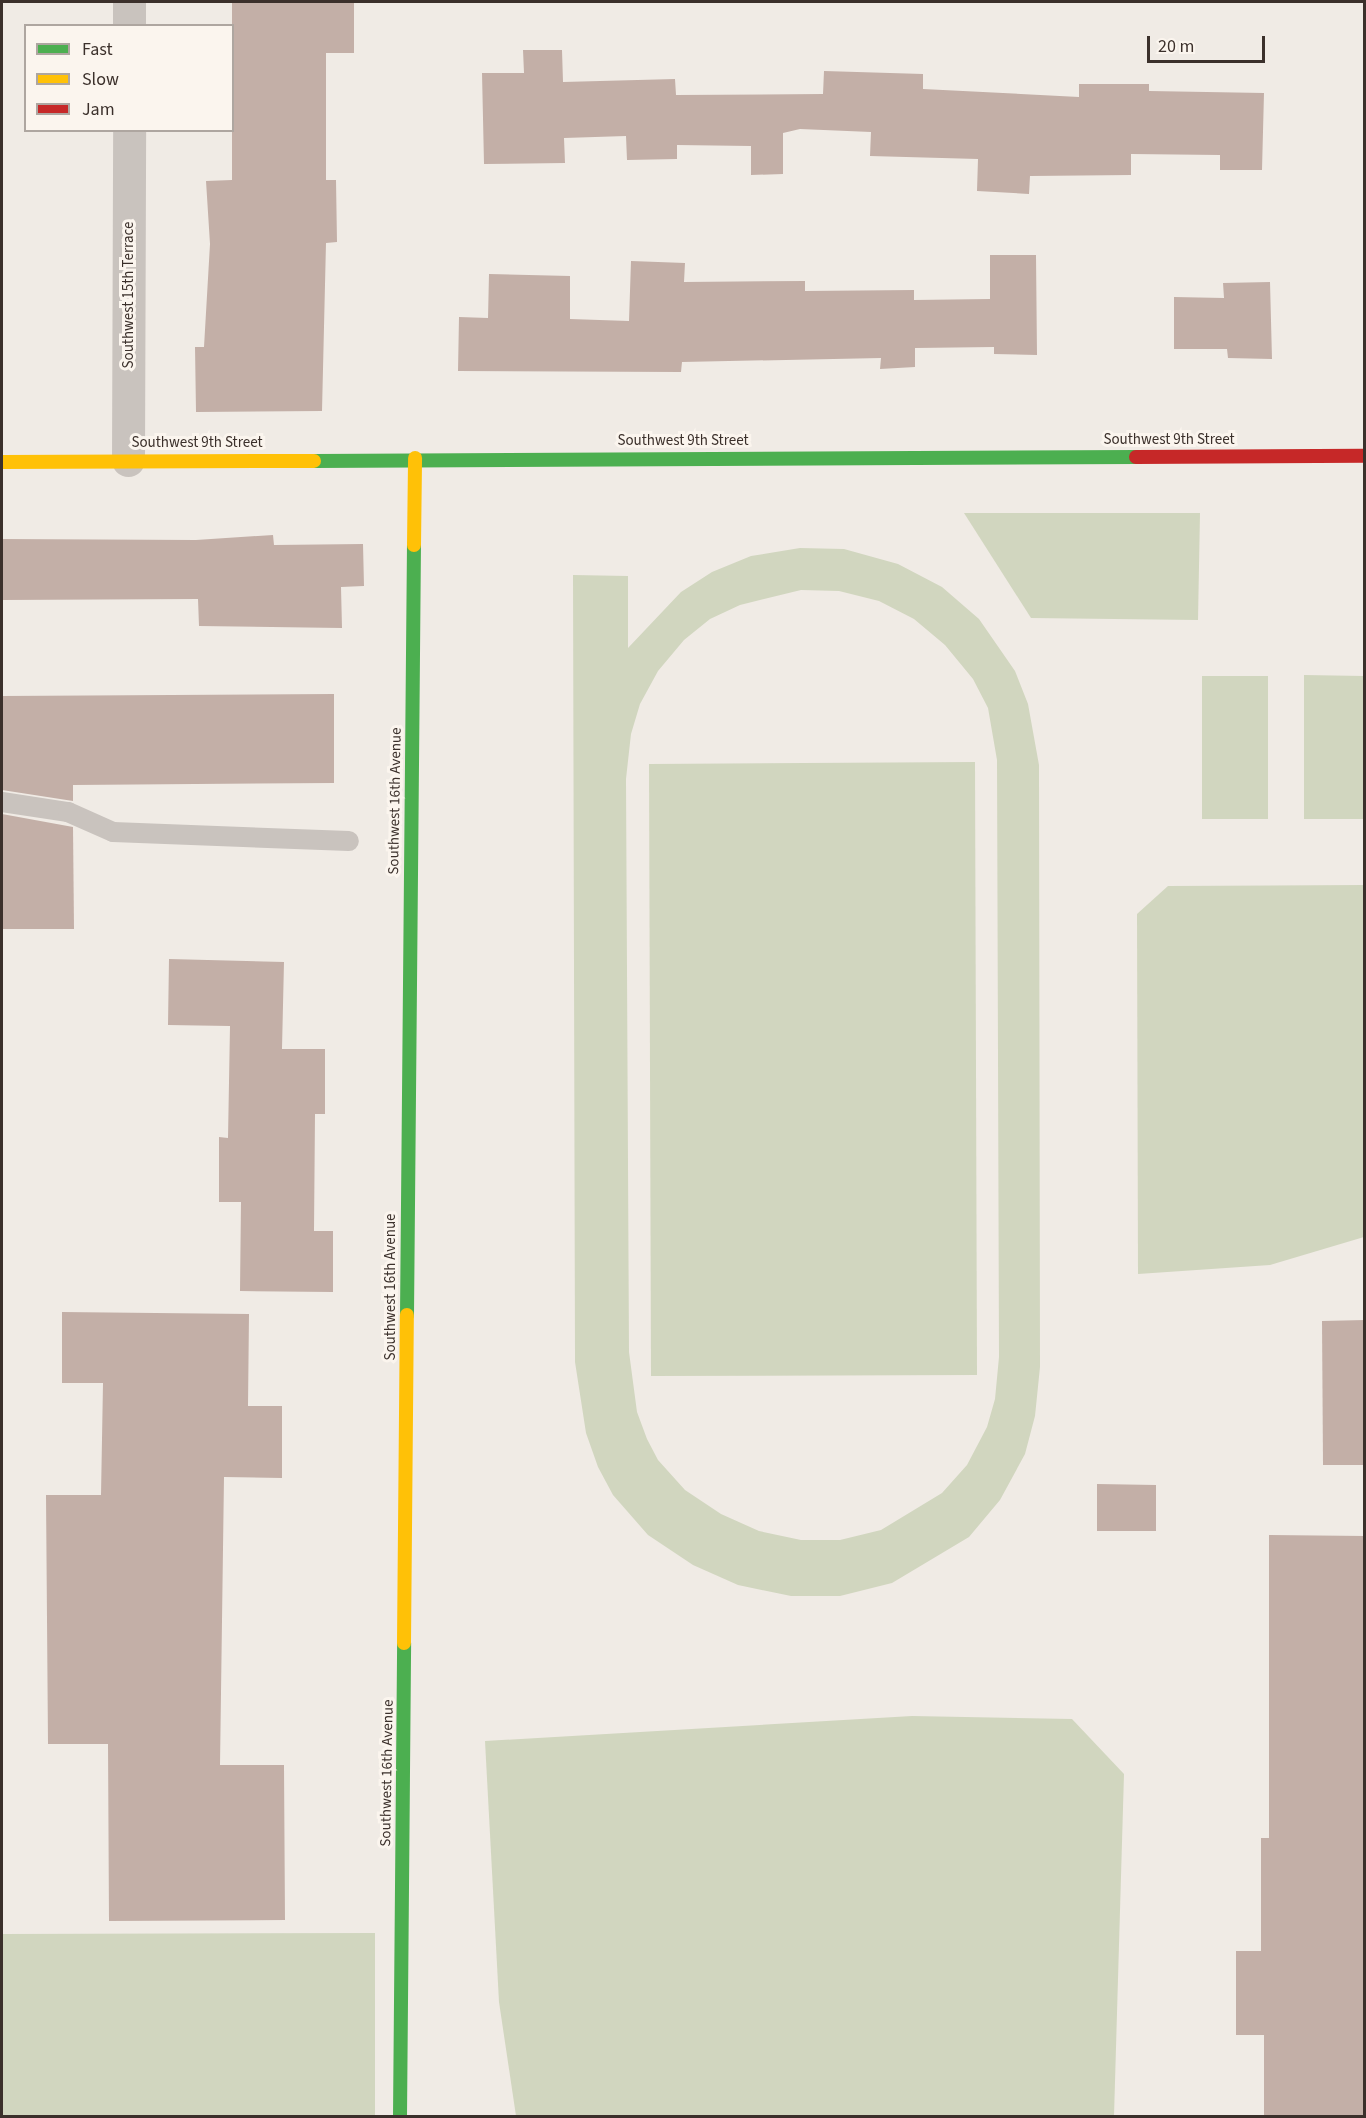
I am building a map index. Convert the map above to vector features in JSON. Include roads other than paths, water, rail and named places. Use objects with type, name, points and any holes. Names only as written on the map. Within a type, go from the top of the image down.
[{"type":"street","points":[[129,2],[129,24]]},
{"type":"street","name":"Southwest 15th Terrace","points":[[129,132],[129,460]]},
{"type":"street","name":"Southwest 9th Street","points":[[2,462],[415,458],[1365,456]]},
{"type":"street","name":"Southwest 16th Avenue","points":[[400,2116],[415,458]]},
{"type":"lane","points":[[2,802],[68,812],[113,832],[349,841]]}]
